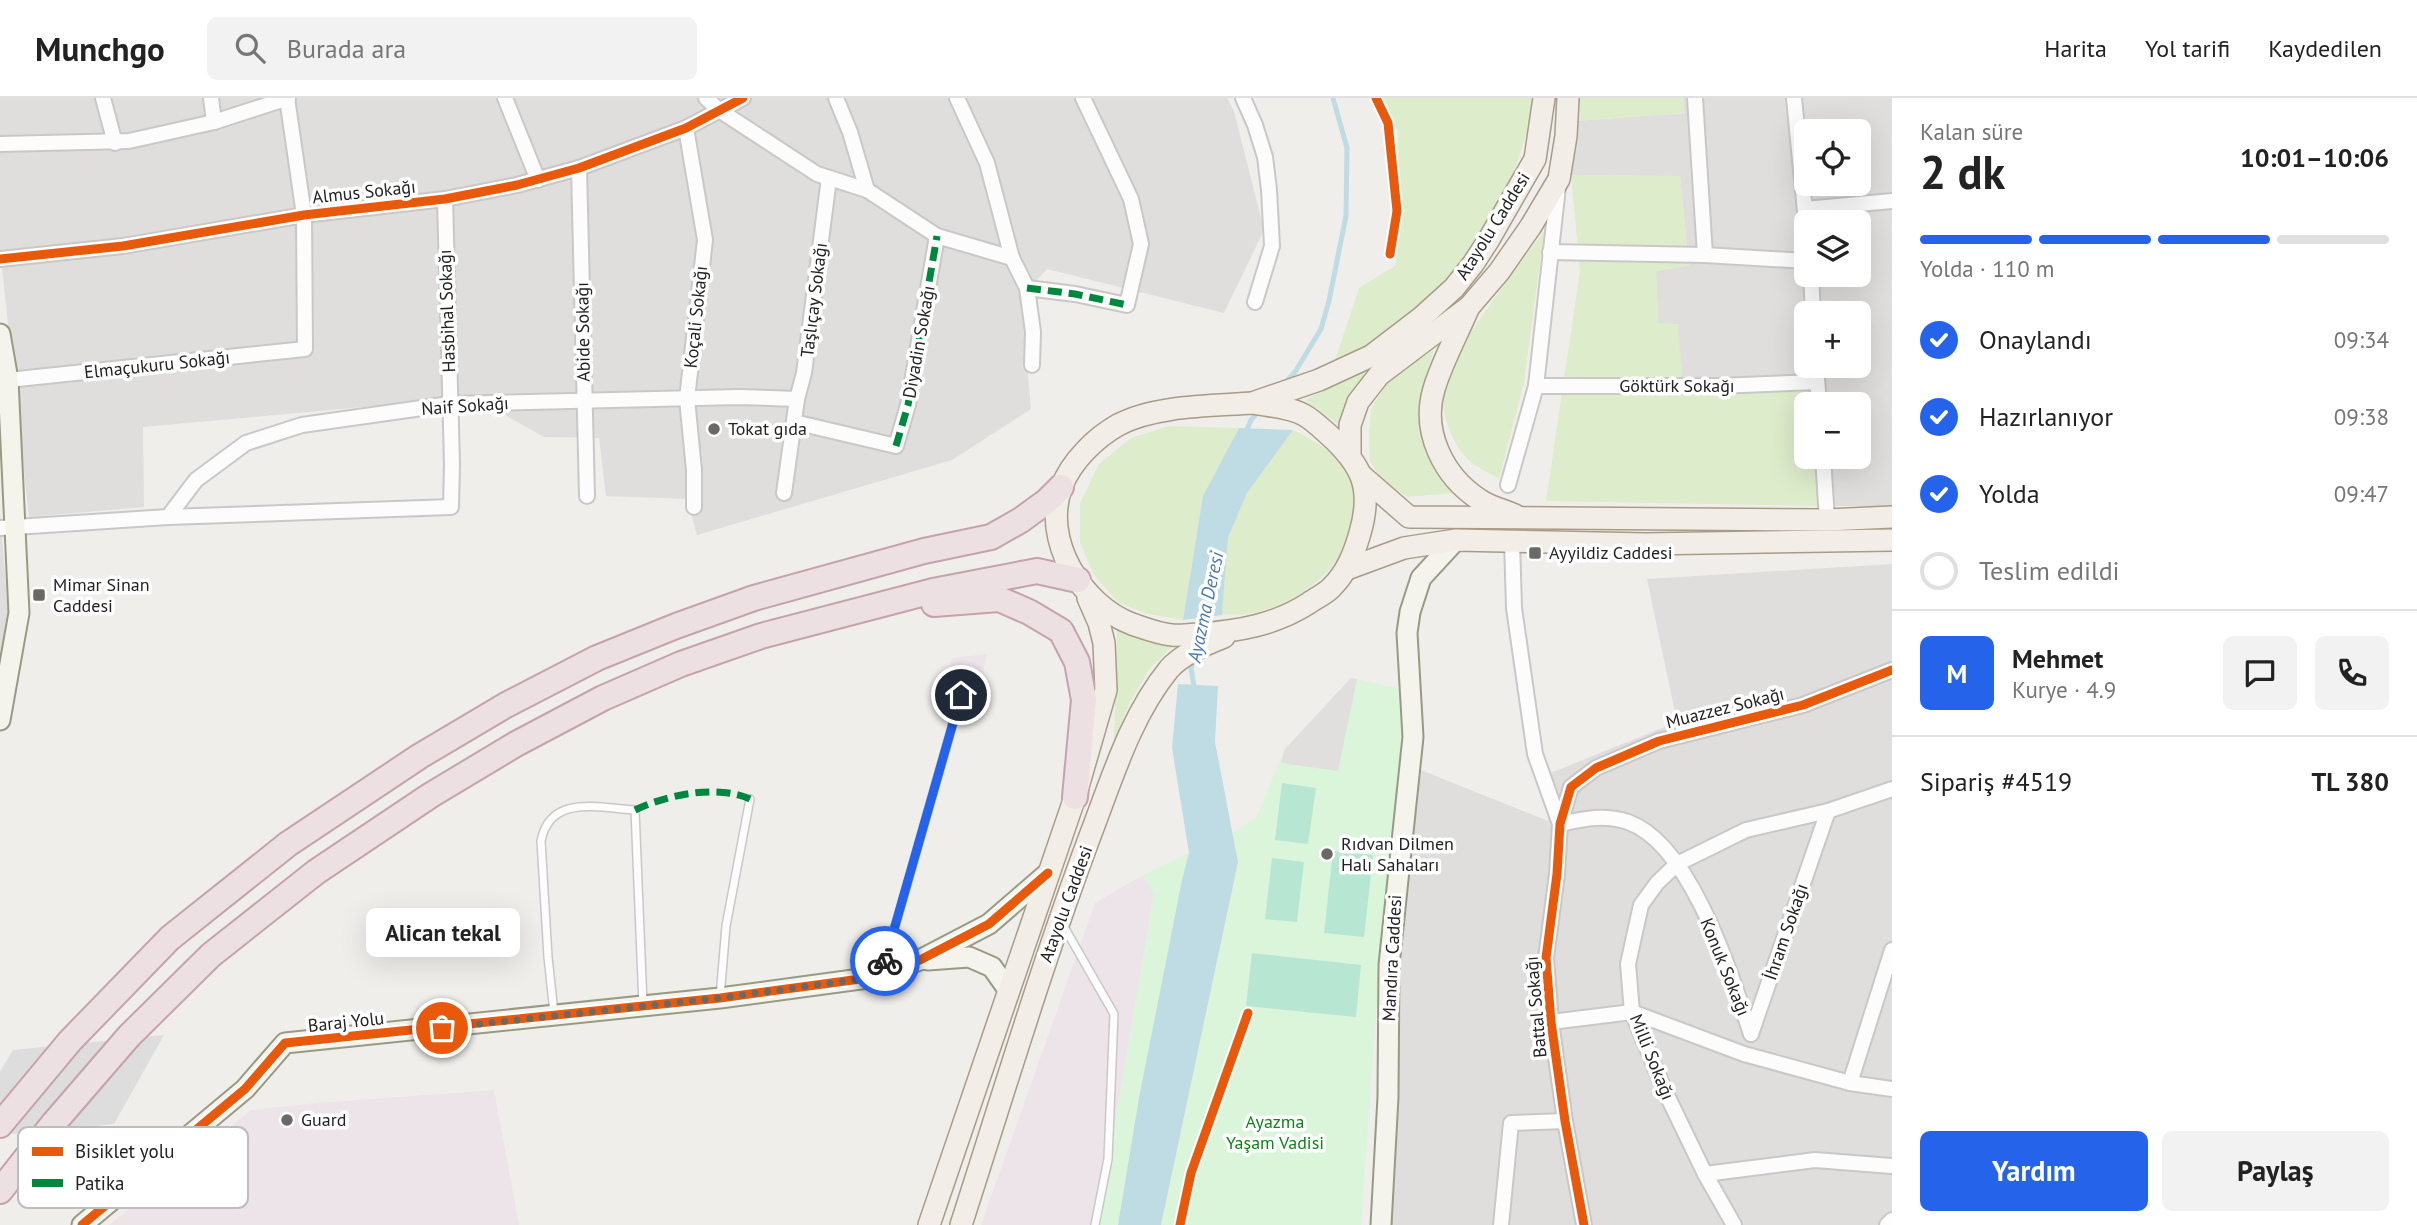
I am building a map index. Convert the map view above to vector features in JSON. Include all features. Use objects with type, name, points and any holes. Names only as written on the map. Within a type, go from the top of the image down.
[{"type":"highway","points":[[0,1125],[70,1041],[170,938],[288,844],[420,756],[506,705],[597,658],[741,603],[924,551],[991,537],[1021,520],[1061,487]]},
{"type":"highway","points":[[51,1127],[130,1036],[211,954],[316,872],[431,795],[516,744],[603,698],[681,664],[761,636],[933,591],[1037,571],[1081,585]]},
{"type":"highway","points":[[761,636],[928,605],[999,599],[1028,611],[1061,631],[1077,662],[1084,700],[1075,797]]},
{"type":"highway","points":[[0,1191],[18,1169]]},
{"type":"main road","name":"Atayolu Caddesi","points":[[1253,403],[1319,380],[1371,356],[1454,288],[1473,264],[1535,159],[1544,98]]},
{"type":"main road","name":"Atayolu Caddesi","points":[[1469,307],[1499,272],[1559,179],[1566,136],[1568,98]]},
{"type":"main road","points":[[1350,454],[1350,425],[1359,402],[1379,375],[1469,307]]},
{"type":"main road","points":[[1469,307],[1434,389],[1429,418],[1436,446],[1453,478],[1482,501],[1527,519]]},
{"type":"main road","points":[[1061,487],[1079,457],[1119,425],[1164,410],[1253,403],[1302,414],[1350,454],[1362,476],[1365,491],[1364,520],[1348,569],[1329,590],[1298,610],[1273,621],[1239,631],[1173,635],[1145,629],[1118,618],[1081,585]]},
{"type":"main road","points":[[1362,476],[1409,517],[1827,520],[1892,517]]},
{"type":"main road","name":"Atayolu Caddesi","points":[[929,1225],[1075,797],[1106,690],[1104,643],[1099,623],[1062,549],[1056,514],[1061,487]]},
{"type":"main road","points":[[1348,569],[1404,548],[1456,540],[1646,544],[1892,540]]},
{"type":"main road","name":"Atayolu Caddesi","points":[[961,1225],[1059,918],[1125,746],[1149,696],[1172,666],[1210,643],[1239,631]]},
{"type":"street","points":[[103,98],[116,143]]},
{"type":"street","points":[[211,98],[214,122]]},
{"type":"street","points":[[0,144],[116,143],[214,122],[287,98],[304,215]]},
{"type":"street","points":[[505,98],[538,180]]},
{"type":"street","points":[[706,98],[719,110],[817,174],[867,190],[937,236],[1012,258]]},
{"type":"street","name":"Almus Sokağı","points":[[0,259],[123,246],[304,215],[445,199],[538,180],[579,168],[686,128],[744,98]]},
{"type":"street","points":[[836,98],[850,132],[867,190]]},
{"type":"street","points":[[957,98],[987,163],[1012,258],[1027,288],[1032,332],[1032,365]]},
{"type":"street","points":[[1027,288],[1075,294],[1127,305],[1141,244],[1131,199],[1083,98]]},
{"type":"street","points":[[1242,98],[1255,125],[1265,157],[1269,190],[1272,246],[1255,302]]},
{"type":"street","points":[[1695,98],[1705,255]]},
{"type":"street","points":[[1794,98],[1805,210]]},
{"type":"street","name":"Koçali Sokağı","points":[[686,128],[705,240],[687,399],[694,470],[694,507]]},
{"type":"street","name":"Abide Sokağı","points":[[579,168],[587,496]]},
{"type":"street","name":"Taşlıçay Sokağı","points":[[784,493],[797,399],[804,373],[829,178]]},
{"type":"street","name":"Atayolu Caddesi","points":[[1508,485],[1536,386],[1559,179]]},
{"type":"street","name":"Hasbihal Sokağı","points":[[168,517],[450,507],[445,199]]},
{"type":"street","points":[[1840,210],[1892,201]]},
{"type":"street","name":"Elmaçukuru Sokağı","points":[[8,380],[306,349],[304,215]]},
{"type":"street","name":"Diyadin Sokağı","points":[[794,422],[896,446],[908,405],[937,236]]},
{"type":"street","points":[[1550,252],[1705,255],[1794,260]]},
{"type":"street","points":[[0,334],[8,380],[4,420],[8,528],[19,613],[0,720]]},
{"type":"street","points":[[1818,378],[1818,392]]},
{"type":"street","name":"Göktürk Sokağı","points":[[1536,386],[1716,386],[1818,382]]},
{"type":"street","name":"Naif Sokağı","points":[[168,517],[196,480],[246,443],[302,425],[450,404],[797,399]]},
{"type":"street","points":[[1824,469],[1827,520]]},
{"type":"street","points":[[8,528],[168,517]]},
{"type":"street","name":"Mandıra Caddesi","points":[[1381,1225],[1388,1097],[1389,965],[1413,737],[1407,633],[1410,612],[1421,578],[1456,540]]},
{"type":"street","points":[[1512,541],[1514,608],[1535,754],[1560,824]]},
{"type":"street","name":"Muazzez Sokağı","points":[[1570,787],[1596,768],[1659,741],[1803,705],[1892,670]]},
{"type":"street","name":"Battal Sokağı","points":[[1570,787],[1560,824],[1557,874],[1546,958],[1551,1022],[1565,1121],[1584,1225]]},
{"type":"street","name":"Milli Sokağı","points":[[1734,1225],[1705,1174],[1632,1012],[1628,964],[1641,905],[1657,883],[1677,864],[1746,830],[1828,811],[1892,789]]},
{"type":"street","name":"İhram Sokağı","points":[[1744,1054],[1828,811]]},
{"type":"street","name":"Konuk Sokağı","points":[[1560,824],[1598,816],[1629,822],[1654,838],[1677,864],[1718,939],[1751,1034]]},
{"type":"street","name":"Baraj Yolu","points":[[199,1127],[245,1089],[285,1044],[720,998],[868,978],[920,960],[989,924],[1048,873]]},
{"type":"street","points":[[1850,1083],[1892,950]]},
{"type":"street","name":"Baraj Yolu","points":[[920,960],[969,957],[992,967],[1009,991]]},
{"type":"street","points":[[1551,1022],[1632,1012],[1744,1054],[1850,1083],[1892,1089]]},
{"type":"street","points":[[1501,1225],[1511,1124],[1565,1121]]},
{"type":"street","points":[[1705,1174],[1815,1160],[1892,1166]]},
{"type":"street","name":"Baraj Yolu","points":[[82,1225],[102,1208]]},
{"type":"street","points":[[1887,1225],[1892,1220]]},
{"type":"lane","points":[[882,973],[961,695]]},
{"type":"lane","points":[[720,998],[726,926],[750,799]]},
{"type":"lane","points":[[554,1016],[541,841],[545,825],[550,818],[573,806],[635,810],[643,1006]]},
{"type":"lane","points":[[1059,918],[1114,1014],[1108,1159],[1096,1225]]},
{"type":"shaded area","points":[[0,98],[1227,98],[1234,111],[1264,230],[1224,313],[1047,269],[1021,297],[1031,409],[952,460],[697,535],[687,499],[606,496],[599,438],[544,437],[473,397],[143,427],[144,507],[29,517],[0,250]]},
{"type":"shaded area","points":[[1683,98],[1892,98],[1892,506],[1819,506],[1815,469],[1871,469],[1871,392],[1808,392],[1808,388],[1683,390],[1658,323],[1656,271],[1689,265],[1680,176],[1571,175],[1575,121],[1684,113]]},
{"type":"shaded area","points":[[0,512],[8,613],[0,658]]},
{"type":"shaded area","points":[[1892,564],[1892,1225],[1388,1225],[1395,996],[1421,770],[1548,821],[1543,776],[1677,722],[1647,579]]},
{"type":"shaded area","points":[[987,654],[978,693],[946,684],[952,658]]},
{"type":"shaded area","points":[[1351,678],[1357,679],[1338,771],[1281,763],[1285,749]]},
{"type":"shaded area","points":[[1143,875],[1154,894],[1098,1225],[981,1225],[1095,903]]},
{"type":"shaded area","points":[[494,1090],[519,1225],[109,1225],[130,1208],[248,1208],[248,1127],[230,1127],[251,1110]]},
{"type":"green space","points":[[1383,98],[1534,98],[1534,111],[1509,187],[1478,245],[1417,313],[1332,369],[1359,288],[1396,265],[1398,132]]},
{"type":"green space","points":[[1580,98],[1683,98],[1684,113],[1575,121]]},
{"type":"green space","points":[[1571,175],[1680,176],[1689,266],[1656,271],[1658,323],[1678,324],[1683,390],[1808,388],[1808,392],[1794,392],[1794,469],[1815,469],[1819,506],[1546,501],[1580,271]]},
{"type":"green space","points":[[1544,231],[1524,383],[1499,479],[1474,464],[1458,447],[1446,418],[1443,389],[1447,375],[1470,334]]},
{"type":"green space","points":[[1434,350],[1425,378],[1425,414],[1432,449],[1477,491],[1407,497],[1382,480],[1370,461],[1371,409],[1390,378]]},
{"type":"green space","points":[[1385,358],[1341,426],[1305,400]]},
{"type":"green space","points":[[1169,426],[1239,428],[1203,496],[1183,620],[1148,614],[1119,603],[1093,574],[1080,542],[1080,503],[1099,464],[1131,438]]},
{"type":"green space","points":[[1293,430],[1328,450],[1348,474],[1354,499],[1349,537],[1330,569],[1301,593],[1267,609],[1249,614],[1222,615],[1228,538],[1247,493]]},
{"type":"green space","points":[[1117,631],[1174,645],[1150,668],[1130,702],[1114,741]]},
{"type":"green space","name":"Ayazma Yaşam Vadisi","points":[[1351,678],[1397,688],[1404,754],[1376,1013],[1361,1225],[1161,1225],[1238,862],[1232,833],[1256,818],[1285,749]]},
{"type":"green space","points":[[1282,783],[1316,788],[1308,844],[1275,840]]},
{"type":"green space","points":[[1333,851],[1373,855],[1364,937],[1324,933]]},
{"type":"green space","points":[[1189,853],[1139,1098],[1118,1225],[1098,1225],[1154,895],[1143,875]]},
{"type":"green space","points":[[1272,858],[1304,862],[1297,922],[1265,919]]},
{"type":"green space","points":[[1252,953],[1361,965],[1356,1017],[1246,1006]]},
{"type":"water","points":[[1239,428],[1293,430],[1247,493],[1228,538],[1222,615],[1183,620],[1203,496]]},
{"type":"water","points":[[1178,684],[1218,686],[1215,742],[1238,862],[1161,1225],[1118,1225],[1139,1098],[1189,853],[1172,748]]},
{"type":"pier","points":[[164,1035],[114,1124],[18,1127],[18,1133],[0,1135],[0,1072],[13,1050]]},
{"type":"waterway","name":"Ayazma Deresi","points":[[1285,383],[1295,372],[1321,329],[1346,216],[1347,148],[1333,98]]},
{"type":"waterway","name":"Ayazma Deresi","points":[[1246,432],[1259,411]]},
{"type":"waterway","name":"Ayazma Deresi","points":[[1194,656],[1191,668],[1195,692]]},
{"type":"marked path","points":[[896,446],[908,405],[937,236]]},
{"type":"marked path","points":[[1027,288],[1075,294],[1127,305]]},
{"type":"marked path","points":[[635,810],[692,793],[723,792],[750,799]]},
{"type":"cycle path","points":[[0,259],[123,246],[304,215],[445,199],[517,185],[579,168],[686,128],[743,98]]},
{"type":"cycle path","points":[[1376,98],[1388,123],[1397,211],[1390,254]]},
{"type":"cycle path","points":[[1584,1225],[1565,1121],[1551,1022],[1546,958],[1557,874],[1560,824],[1571,787],[1596,768],[1659,741],[1803,705],[1892,670]]},
{"type":"cycle path","points":[[199,1127],[245,1089],[285,1043],[720,998],[868,978],[920,960],[989,924],[1048,873]]},
{"type":"cycle path","points":[[1180,1225],[1191,1173],[1248,1013]]},
{"type":"cycle path","points":[[82,1225],[102,1208]]},
{"type":"way so far","points":[[442,1028],[720,998],[868,978],[882,973],[885,961]]},
{"type":"place","name":"Tokat gıda","points":[[714,429]]},
{"type":"place","name":"Ayyildiz Caddesi","points":[[1535,553]]},
{"type":"place","name":"Mimar Sinan Caddesi","points":[[39,595]]},
{"type":"place","name":"Rıdvan Dilmen Halı Sahaları","points":[[1327,854]]},
{"type":"place","name":"Alican tekal","points":[[442,1028]]},
{"type":"place","name":"Guard","points":[[287,1120]]},
{"type":"route","points":[[885,961],[961,695]]}]
